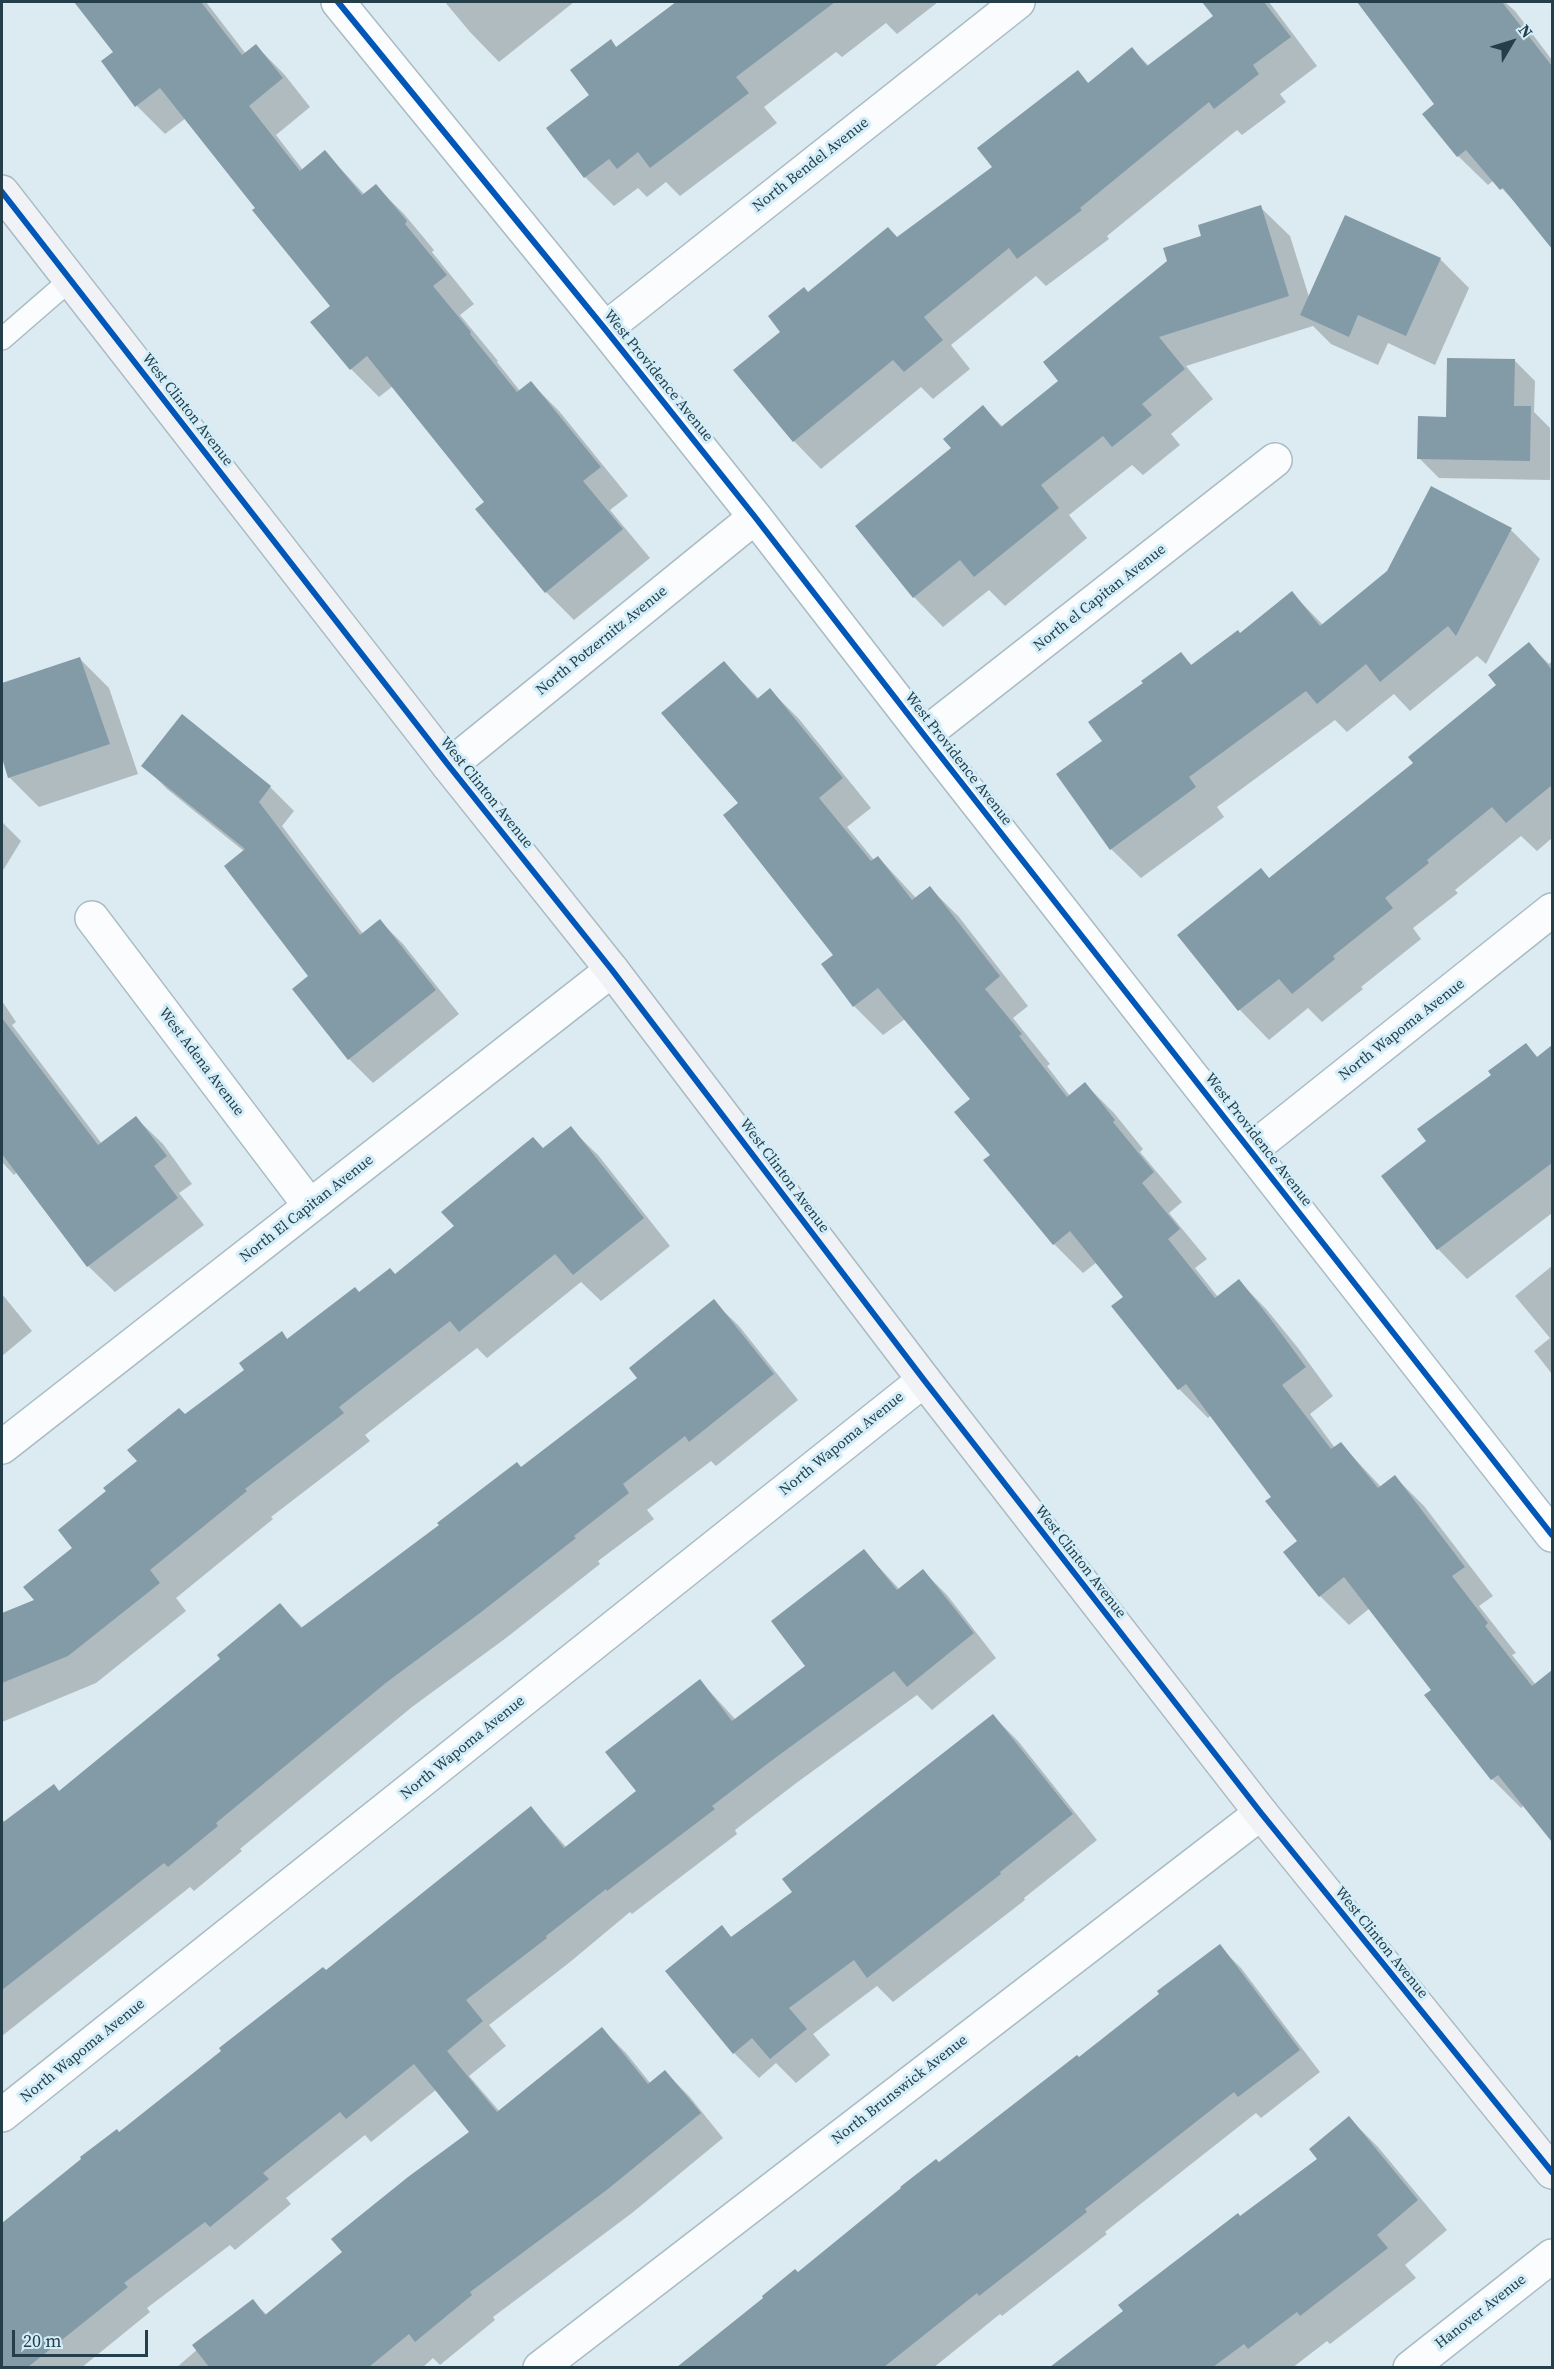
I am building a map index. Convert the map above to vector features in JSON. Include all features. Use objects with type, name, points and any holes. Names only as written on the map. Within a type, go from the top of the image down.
[{"type":"main road","name":"West Clinton Avenue","points":[[2,192],[449,766],[612,970],[924,1380],[1261,1813],[1552,2172]]},
{"type":"street","name":"West Providence Avenue","points":[[338,2],[755,517],[1552,1535]]},
{"type":"street","name":"North Bendel Avenue","points":[[605,329],[1018,2]]},
{"type":"street","name":"North el Capitan Avenue","points":[[924,735],[1275,460]]},
{"type":"street","name":"North Potzernitz Avenue","points":[[449,766],[755,517]]},
{"type":"street","name":"North Wapoma Avenue","points":[[1251,1150],[1552,910]]},
{"type":"street","name":"West Adena Avenue","points":[[92,918],[310,1206]]},
{"type":"street","name":"North El Capitan Avenue","points":[[2,1447],[612,970]]},
{"type":"street","name":"North Wapoma Avenue","points":[[2,2115],[924,1380]]},
{"type":"street","name":"North Brunswick Avenue","points":[[540,2367],[1261,1813]]},
{"type":"street","name":"Hanover Avenue","points":[[1410,2367],[1552,2256]]},
{"type":"lane","points":[[2,339],[70,280]]},
{"type":"building","points":[[74,2],[201,2],[242,55],[256,44],[283,78],[249,106],[300,171],[325,150],[362,195],[376,184],[447,275],[433,286],[471,332],[470,334],[517,392],[531,381],[601,467],[583,481],[623,529],[545,593],[475,509],[484,502],[367,356],[350,370],[310,322],[330,306],[252,210],[255,208],[160,88],[135,107],[101,61],[113,52]]},
{"type":"building","points":[[676,2],[835,2],[736,77],[749,93],[650,168],[638,152],[617,169],[609,159],[584,178],[546,128],[589,95],[570,70],[611,39],[616,47]]},
{"type":"building","points":[[1202,2],[1264,2],[1291,37],[1253,65],[1259,74],[1214,109],[1209,102],[1080,208],[1082,210],[1017,259],[1009,248],[924,317],[943,340],[904,372],[893,360],[793,442],[733,370],[780,332],[768,316],[804,287],[808,292],[888,227],[897,237],[992,167],[977,148],[1078,70],[1088,83],[1132,47],[1147,66],[1213,16]]},
{"type":"building","points":[[1357,2],[1502,2],[1552,66],[1552,249],[1503,188],[1500,190],[1466,150],[1457,157],[1422,114],[1434,104]]},
{"type":"building","points":[[1261,205],[1289,296],[1159,337],[1185,369],[1142,404],[1152,415],[1112,447],[1103,436],[1041,485],[1059,508],[974,577],[960,560],[913,598],[855,526],[951,448],[943,439],[983,405],[1001,427],[1058,381],[1043,362],[1167,261],[1163,248],[1201,236],[1198,225]]},
{"type":"building","points":[[1345,215],[1441,258],[1406,336],[1358,315],[1349,337],[1300,315]]},
{"type":"building","points":[[1447,358],[1515,359],[1514,406],[1531,406],[1530,461],[1417,459],[1418,416],[1446,417]]},
{"type":"building","points":[[1431,486],[1512,528],[1456,636],[1448,626],[1380,682],[1366,664],[1317,704],[1306,691],[1189,777],[1196,787],[1110,850],[1056,774],[1102,741],[1088,722],[1143,683],[1141,681],[1181,652],[1191,665],[1238,630],[1240,633],[1292,591],[1320,626],[1387,571]]},
{"type":"building","points":[[1529,642],[1552,670],[1552,785],[1506,823],[1492,807],[1427,860],[1429,863],[1385,898],[1393,908],[1333,956],[1335,959],[1292,994],[1279,979],[1238,1011],[1177,935],[1261,868],[1269,878],[1413,763],[1408,757],[1496,685],[1488,675]]},
{"type":"building","points":[[80,657],[110,744],[8,778],[2,758],[2,683]]},
{"type":"building","points":[[724,661],[757,699],[770,688],[843,778],[819,798],[871,861],[878,856],[912,900],[930,886],[1000,976],[985,989],[1022,1034],[1019,1036],[1067,1097],[1085,1082],[1115,1120],[1113,1122],[1154,1172],[1142,1183],[1180,1229],[1168,1239],[1215,1298],[1239,1279],[1269,1317],[1306,1367],[1282,1385],[1331,1449],[1341,1442],[1378,1488],[1395,1475],[1465,1567],[1452,1576],[1488,1623],[1485,1626],[1532,1686],[1552,1670],[1552,1842],[1498,1775],[1491,1780],[1424,1695],[1431,1690],[1344,1577],[1319,1597],[1283,1552],[1297,1541],[1265,1501],[1271,1497],[1186,1384],[1178,1390],[1111,1306],[1123,1297],[1070,1231],[1053,1245],[983,1160],[990,1155],[954,1112],[970,1099],[878,988],[853,1007],[821,964],[833,955],[723,815],[738,803],[661,713]]},
{"type":"building","points":[[182,714],[271,786],[259,802],[360,935],[380,919],[436,990],[348,1060],[292,989],[308,976],[224,866],[245,849],[141,766]]},
{"type":"building","points":[[2,1018],[98,1145],[136,1116],[167,1156],[154,1166],[178,1198],[87,1267],[2,1154]]},
{"type":"building","points":[[1526,1043],[1537,1057],[1552,1045],[1552,1163],[1437,1250],[1381,1176],[1426,1141],[1417,1129],[1491,1075],[1488,1071]]},
{"type":"building","points":[[571,1126],[644,1218],[573,1275],[555,1254],[459,1332],[450,1321],[339,1407],[344,1413],[245,1489],[247,1491],[150,1570],[160,1583],[68,1656],[2,1683],[2,1613],[34,1600],[23,1587],[72,1548],[58,1530],[106,1491],[103,1488],[137,1461],[127,1450],[179,1408],[185,1414],[244,1370],[239,1363],[282,1331],[287,1339],[355,1287],[359,1292],[390,1268],[395,1274],[454,1226],[441,1212],[533,1137],[543,1148]]},
{"type":"building","points":[[714,1299],[774,1374],[689,1442],[685,1436],[623,1484],[629,1493],[574,1536],[576,1538],[387,1682],[216,1823],[218,1826],[168,1867],[164,1863],[2,1990],[2,1823],[54,1784],[59,1791],[220,1659],[217,1655],[280,1603],[301,1628],[439,1525],[437,1523],[517,1462],[521,1467],[637,1378],[629,1368]]},
{"type":"building","points":[[864,1549],[897,1590],[923,1569],[974,1633],[907,1687],[894,1671],[771,1761],[712,1806],[715,1809],[546,1936],[547,1938],[466,2000],[483,2021],[447,2051],[497,2112],[602,2027],[648,2084],[665,2070],[701,2113],[608,2189],[470,2292],[472,2295],[415,2342],[409,2334],[369,2367],[209,2367],[192,2345],[253,2299],[265,2315],[342,2252],[331,2239],[408,2177],[469,2132],[414,2064],[346,2119],[340,2112],[263,2173],[269,2179],[210,2227],[205,2222],[124,2283],[128,2287],[28,2367],[2,2367],[2,2223],[81,2159],[80,2157],[117,2129],[119,2132],[221,2051],[219,2048],[323,1967],[326,1970],[531,1806],[564,1848],[636,1791],[605,1752],[700,1679],[732,1721],[805,1666],[771,1621]]},
{"type":"building","points":[[993,1714],[1073,1814],[1000,1872],[1001,1874],[867,1978],[854,1960],[789,2008],[807,2029],[770,2059],[752,2038],[733,2054],[665,1971],[722,1925],[731,1937],[792,1892],[782,1879]]},
{"type":"building","points":[[1220,1944],[1300,2050],[1238,2097],[1234,2092],[1085,2209],[1087,2212],[979,2296],[977,2293],[884,2367],[677,2367],[763,2298],[762,2296],[795,2269],[798,2272],[900,2187],[936,2159],[939,2162],[1077,2055],[1079,2057],[1159,1994],[1157,1991]]},
{"type":"building","points":[[1349,2116],[1418,2200],[1377,2235],[1388,2248],[1300,2316],[1297,2312],[1248,2349],[1244,2344],[1213,2367],[1050,2367],[1123,2311],[1118,2305],[1238,2213],[1240,2216],[1317,2159],[1309,2149]]},
{"type":"cycle path","points":[[338,2],[755,517],[1552,1535]]},
{"type":"cycle path","points":[[2,192],[449,766],[612,970],[924,1380],[1261,1813],[1552,2172]]}]
